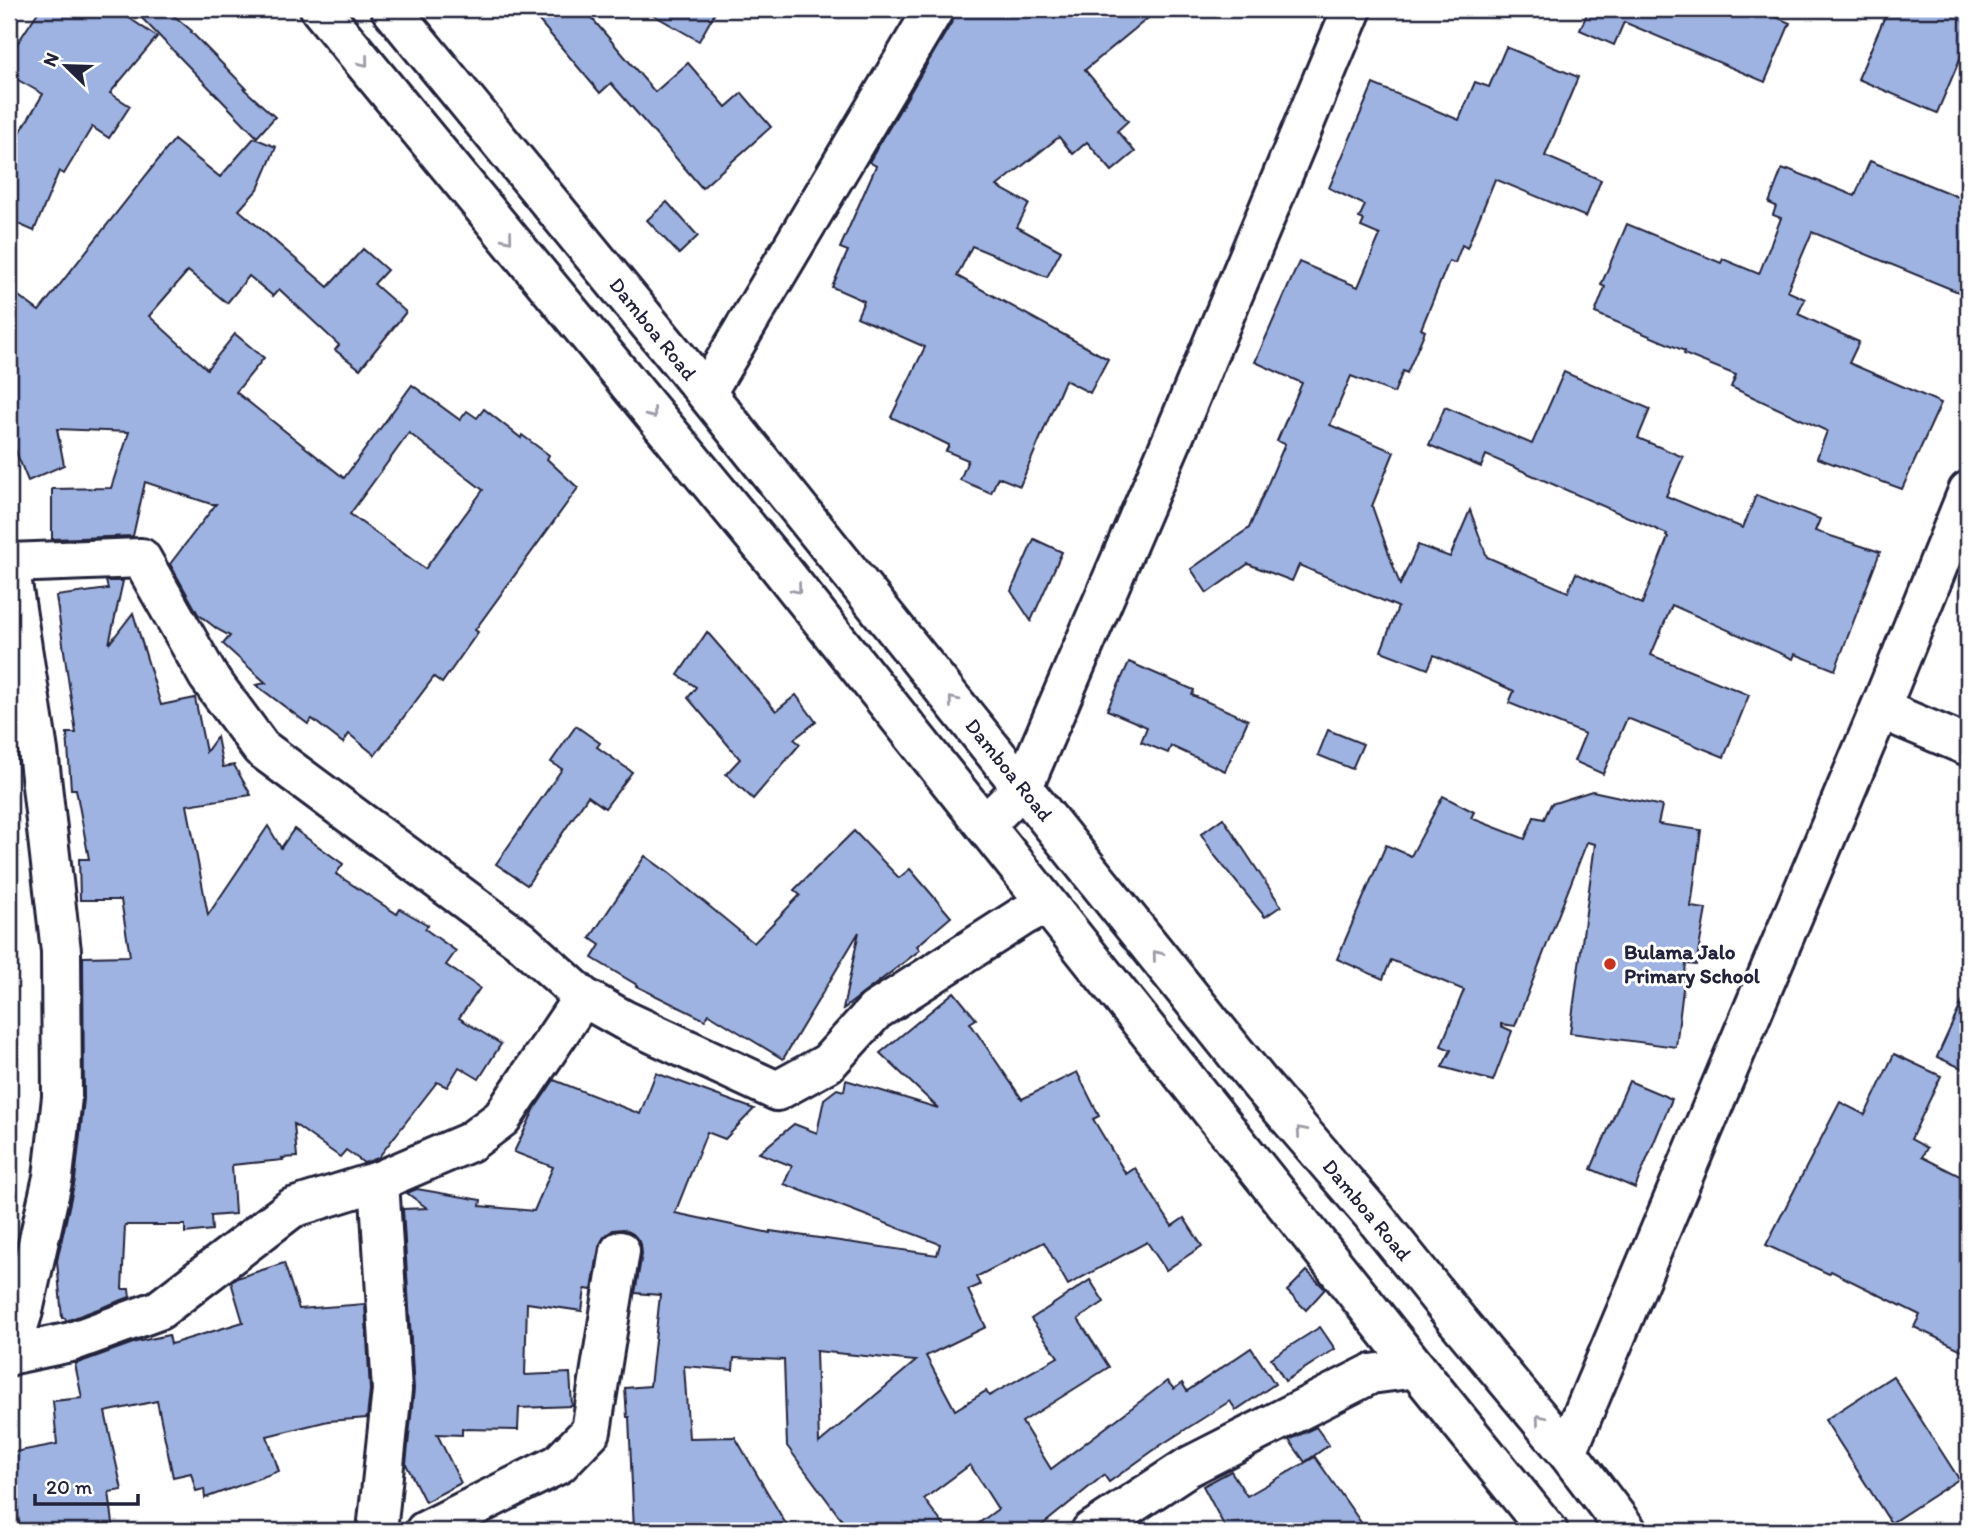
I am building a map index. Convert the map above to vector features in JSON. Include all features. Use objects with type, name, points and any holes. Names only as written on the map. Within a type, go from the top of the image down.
[{"type":"street","points":[[320,9],[777,564],[1548,1531]]},
{"type":"street","name":"Damboa Road","points":[[391,9],[706,393],[1262,1086],[1372,1214],[1567,1451],[1627,1531]]},
{"type":"street","points":[[706,393],[934,9]]},
{"type":"street","points":[[985,825],[1023,787],[1182,417],[1352,9]]},
{"type":"street","points":[[1567,1451],[1880,709],[1968,491]]},
{"type":"street","points":[[583,997],[502,1118],[470,1142],[379,1181],[292,1208],[159,1310],[71,1342],[9,1355],[23,1311],[53,1177],[62,1084],[61,951],[38,751],[9,563],[141,558],[208,676],[261,748],[521,941],[583,997],[624,1020],[777,1091],[828,1063],[875,1011],[1046,904]]},
{"type":"street","points":[[1880,709],[1968,746]]},
{"type":"street","points":[[377,1531],[392,1390],[379,1181]]},
{"type":"street","points":[[425,1531],[559,1464],[592,1431],[620,1251]]},
{"type":"street","points":[[1091,1531],[1188,1467],[1371,1374],[1416,1368]]},
{"type":"building","points":[[40,9],[116,9],[157,37],[110,93],[130,106],[109,138],[92,127],[64,174],[59,171],[34,231],[9,220],[9,151],[43,94],[9,75],[9,56]]},
{"type":"building","points":[[133,9],[166,9],[192,31],[246,88],[244,89],[275,117],[257,137]]},
{"type":"building","points":[[529,9],[584,9],[655,92],[688,63],[726,107],[742,93],[771,127],[702,188],[611,83],[600,93]]},
{"type":"building","points":[[643,9],[717,9],[699,41]]},
{"type":"building","points":[[956,9],[1159,9],[1085,70],[1128,121],[1117,131],[1135,152],[1112,171],[1087,142],[1073,154],[1059,137],[997,186],[1029,204],[1017,227],[1061,251],[1047,277],[972,246],[957,276],[1108,359],[1090,393],[1065,380],[1020,486],[998,477],[991,493],[960,480],[968,460],[946,451],[949,445],[891,417],[925,347],[857,317],[864,301],[832,287],[848,251],[840,248],[876,166],[869,162],[953,20]]},
{"type":"building","points":[[1589,9],[1757,9],[1790,23],[1765,82],[1624,22],[1614,45],[1580,30]]},
{"type":"building","points":[[1888,9],[1968,9],[1968,40],[1937,113],[1858,79]]},
{"type":"building","points":[[1506,47],[1578,77],[1545,156],[1601,180],[1586,217],[1495,179],[1467,248],[1462,245],[1455,263],[1449,261],[1421,329],[1425,331],[1407,373],[1403,371],[1394,393],[1351,376],[1330,425],[1394,452],[1372,506],[1400,585],[1418,545],[1450,557],[1470,510],[1487,557],[1568,592],[1576,573],[1642,604],[1667,534],[1486,455],[1481,467],[1429,445],[1445,407],[1532,444],[1564,372],[1650,409],[1638,438],[1683,457],[1666,496],[1743,528],[1756,495],[1820,519],[1815,531],[1880,552],[1835,670],[1795,654],[1793,659],[1672,605],[1651,655],[1749,695],[1724,757],[1627,718],[1603,774],[1574,761],[1585,734],[1509,703],[1514,691],[1434,655],[1428,669],[1381,651],[1398,607],[1299,565],[1292,581],[1248,564],[1207,593],[1191,569],[1249,528],[1285,444],[1277,441],[1302,383],[1255,362],[1299,262],[1358,287],[1380,235],[1361,227],[1364,220],[1359,218],[1365,205],[1329,188],[1373,84],[1459,120],[1475,82],[1489,87]]},
{"type":"building","points":[[254,138],[276,147],[258,189],[239,210],[328,287],[363,249],[387,270],[374,284],[406,312],[360,369],[335,350],[339,345],[279,289],[273,296],[249,276],[227,303],[188,271],[149,316],[207,369],[235,334],[264,358],[236,392],[344,478],[412,385],[460,420],[467,411],[477,418],[484,409],[521,438],[522,435],[549,455],[547,459],[578,488],[475,630],[478,632],[442,683],[434,677],[375,755],[349,734],[343,743],[312,719],[308,724],[256,685],[266,683],[223,644],[230,636],[198,614],[170,564],[216,504],[145,482],[133,536],[52,539],[52,489],[111,488],[129,432],[57,429],[64,465],[28,481],[9,435],[9,289],[39,311],[174,140],[220,177]],"holes":[[[409,433],[483,490],[425,569],[350,514]]]},
{"type":"building","points":[[1870,161],[1968,201],[1968,296],[1812,232],[1787,291],[1805,299],[1798,314],[1859,342],[1849,363],[1941,403],[1902,489],[1817,458],[1827,431],[1731,387],[1736,375],[1595,313],[1605,287],[1601,285],[1627,224],[1721,263],[1723,259],[1759,274],[1781,218],[1773,215],[1776,206],[1769,203],[1782,169],[1855,196]]},
{"type":"building","points":[[667,202],[698,236],[679,254],[647,220]]},
{"type":"building","points":[[1034,539],[1062,552],[1031,621],[1011,591]]},
{"type":"building","points":[[106,581],[123,581],[109,644],[133,613],[161,705],[195,698],[206,752],[217,737],[223,767],[234,765],[251,795],[187,805],[208,915],[268,826],[281,848],[294,829],[343,864],[336,874],[397,914],[400,909],[428,925],[425,929],[456,951],[446,965],[480,988],[459,1018],[501,1044],[479,1079],[459,1067],[447,1087],[437,1082],[378,1158],[364,1163],[346,1150],[340,1157],[294,1124],[297,1157],[232,1165],[235,1214],[211,1216],[212,1230],[185,1233],[185,1225],[125,1225],[122,1289],[129,1289],[130,1297],[66,1321],[62,1318],[57,1261],[75,1180],[84,1099],[83,957],[130,956],[121,900],[80,900],[79,859],[89,859],[76,789],[71,789],[67,733],[76,733],[56,596],[108,589]]},
{"type":"building","points":[[707,632],[776,711],[796,695],[816,722],[794,739],[800,744],[753,799],[726,774],[740,759],[688,698],[696,687],[678,675]]},
{"type":"building","points":[[1129,662],[1194,690],[1192,695],[1248,720],[1225,771],[1171,746],[1168,753],[1141,742],[1147,727],[1107,710]]},
{"type":"building","points":[[576,726],[600,743],[597,747],[632,772],[605,808],[588,796],[527,885],[496,864],[562,769],[551,762]]},
{"type":"building","points":[[1328,730],[1363,744],[1352,769],[1318,755]]},
{"type":"building","points":[[1592,791],[1662,806],[1658,824],[1701,830],[1691,907],[1706,909],[1696,965],[1686,964],[1676,1047],[1570,1033],[1595,844],[1587,842],[1515,1026],[1501,1024],[1512,1031],[1493,1081],[1442,1067],[1451,1050],[1441,1046],[1464,990],[1391,960],[1383,979],[1337,959],[1386,845],[1411,856],[1443,796],[1474,812],[1471,818],[1525,839],[1534,817],[1544,819],[1551,804]]},
{"type":"building","points":[[1223,818],[1281,906],[1265,917],[1215,856],[1201,834]]},
{"type":"building","points":[[854,831],[899,878],[910,869],[951,917],[917,946],[920,950],[843,1009],[859,932],[783,1059],[709,1014],[705,1020],[636,986],[592,958],[600,945],[590,938],[645,856],[754,943],[800,895],[794,890]]},
{"type":"building","points":[[1968,989],[1968,1071],[1937,1057]]},
{"type":"building","points":[[954,992],[976,1019],[970,1023],[1022,1099],[1077,1072],[1099,1116],[1093,1119],[1126,1174],[1135,1168],[1172,1226],[1184,1218],[1202,1246],[1166,1270],[1147,1242],[1068,1285],[1044,1242],[976,1277],[980,1285],[968,1290],[986,1327],[926,1356],[955,1410],[986,1391],[989,1396],[1058,1357],[1031,1319],[1090,1280],[1104,1302],[1078,1319],[1109,1367],[1022,1422],[1051,1469],[1167,1381],[1174,1389],[1182,1383],[1187,1391],[1251,1348],[1275,1384],[1236,1410],[1230,1401],[1109,1482],[1104,1475],[1035,1531],[968,1531],[998,1509],[970,1465],[924,1499],[948,1531],[850,1531],[787,1446],[784,1360],[734,1358],[733,1370],[684,1366],[689,1438],[735,1437],[790,1531],[634,1531],[629,1417],[625,1388],[650,1386],[660,1295],[635,1293],[642,1254],[641,1244],[633,1234],[623,1229],[613,1230],[604,1237],[599,1247],[592,1290],[585,1289],[582,1311],[527,1303],[525,1375],[570,1373],[572,1406],[519,1408],[518,1430],[462,1429],[462,1435],[437,1434],[461,1483],[425,1502],[406,1464],[414,1389],[403,1209],[427,1208],[407,1193],[417,1189],[481,1200],[480,1206],[534,1211],[553,1167],[514,1152],[535,1108],[554,1080],[640,1114],[656,1073],[754,1109],[725,1139],[707,1132],[675,1213],[770,1233],[937,1255],[940,1244],[784,1184],[792,1166],[759,1153],[794,1124],[817,1133],[824,1099],[837,1089],[844,1091],[846,1080],[938,1108],[880,1053]],"holes":[[[816,1351],[916,1361],[819,1443]]]},
{"type":"building","points":[[1894,1054],[1941,1076],[1911,1139],[1927,1148],[1922,1157],[1968,1180],[1968,1353],[1914,1327],[1920,1315],[1831,1271],[1829,1274],[1766,1245],[1840,1102],[1865,1115]]},
{"type":"building","points":[[1629,1081],[1672,1099],[1635,1188],[1591,1169]]},
{"type":"building","points":[[284,1263],[299,1309],[365,1304],[370,1390],[367,1418],[328,1421],[267,1436],[279,1471],[205,1498],[204,1489],[196,1491],[191,1473],[173,1477],[157,1401],[105,1412],[122,1490],[109,1492],[114,1531],[20,1531],[14,1485],[9,1486],[9,1453],[57,1444],[53,1401],[82,1398],[75,1364],[136,1342],[169,1335],[171,1344],[243,1322],[231,1282]]},
{"type":"building","points":[[1307,1271],[1325,1289],[1306,1310],[1287,1291]]},
{"type":"building","points":[[1320,1327],[1335,1349],[1285,1381],[1271,1358]]},
{"type":"building","points":[[1893,1376],[1959,1479],[1891,1523],[1825,1420]]},
{"type":"building","points":[[1316,1427],[1329,1445],[1305,1462],[1289,1440]]},
{"type":"building","points":[[1315,1457],[1367,1531],[1227,1531],[1203,1486],[1231,1471],[1247,1496]]},
{"type":"place","name":"Bulama Jalo Primary School","points":[[1610,964]]}]
